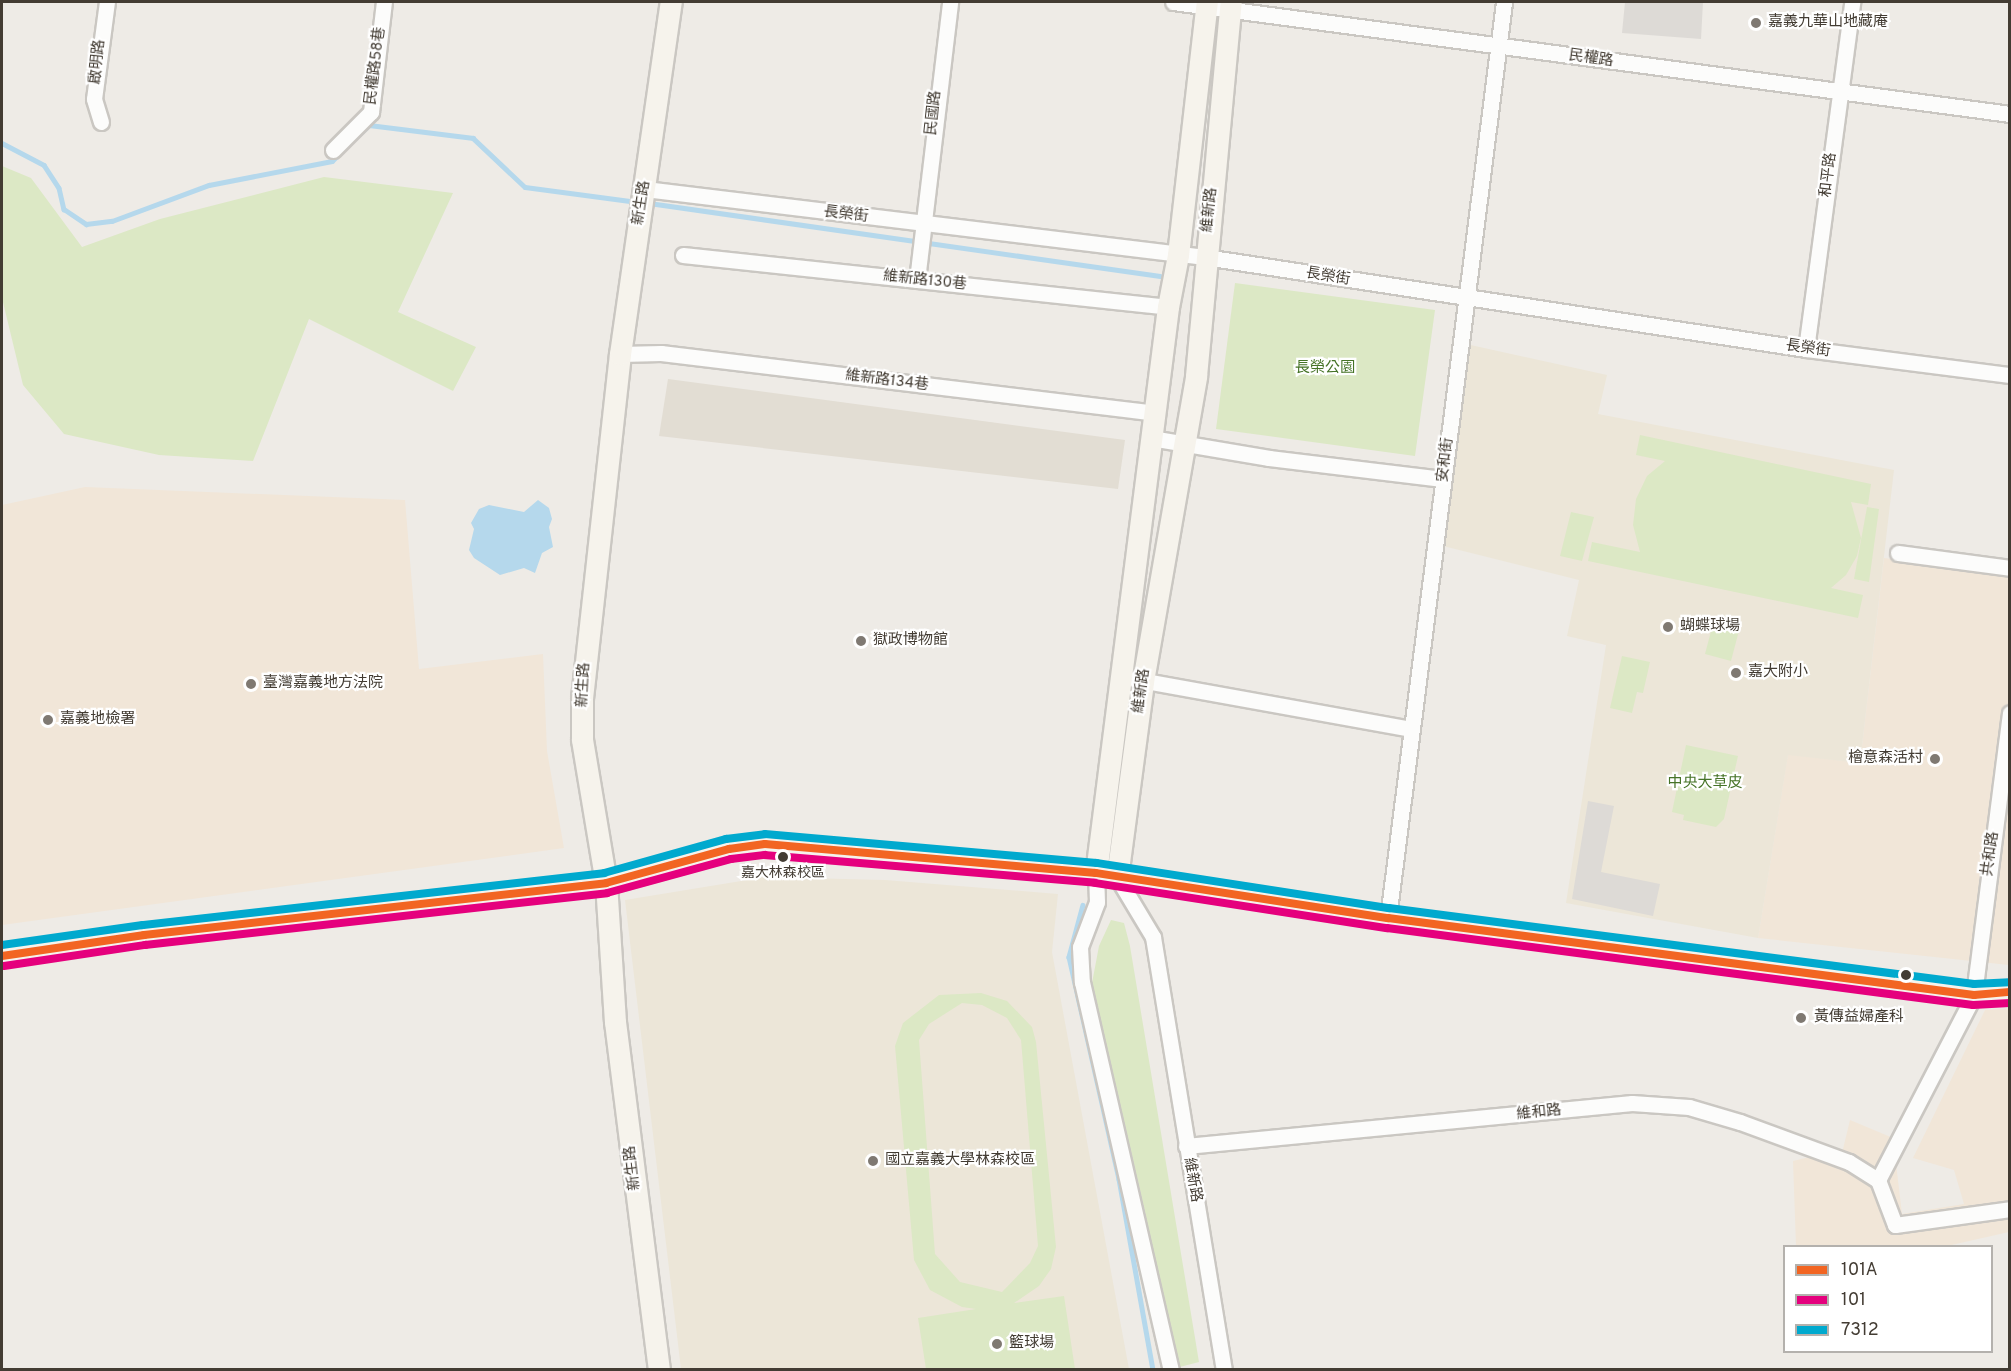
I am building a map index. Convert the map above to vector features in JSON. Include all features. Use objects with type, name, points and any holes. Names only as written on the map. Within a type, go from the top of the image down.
[{"type":"street","name":"啟明路","points":[[101,122],[94,99],[107,2]]},
{"type":"street","name":"民權路58巷","points":[[333,150],[371,112],[384,2]]},
{"type":"street","name":"新生路","points":[[659,1370],[615,1022],[606,883],[582,739],[582,698],[620,354],[670,2]]},
{"type":"street","name":"民國路","points":[[917,280],[950,2]]},
{"type":"street","name":"民權路","points":[[1173,2],[1231,6],[1497,45],[2010,114]]},
{"type":"street","name":"安和街","points":[[1388,918],[1504,2]]},
{"type":"street","name":"和平路","points":[[1806,349],[1852,2]]},
{"type":"street","name":"維新路","points":[[1096,873],[1168,307],[1178,255],[1207,4]]},
{"type":"street","name":"維新路","points":[[1224,1370],[1152,937],[1117,877],[1143,681],[1196,376],[1205,257],[1231,6]]},
{"type":"street","name":"長榮街","points":[[643,198],[922,225],[1205,257],[1806,349],[2010,375]]},
{"type":"street","name":"維新路130巷","points":[[683,255],[1168,307]]},
{"type":"street","name":"維新路134巷","points":[[620,354],[668,354],[1154,413]]},
{"type":"street","points":[[1151,438],[1443,479]]},
{"type":"street","points":[[1898,553],[2010,568]]},
{"type":"street","points":[[1120,677],[1412,729]]},
{"type":"street","name":"共和路","points":[[1878,1180],[1974,994],[2010,713]]},
{"type":"street","points":[[2,956],[144,935],[606,883],[729,849],[765,844],[1096,873],[1388,918],[1974,994],[2010,992]]},
{"type":"street","points":[[1096,873],[1097,902],[1080,947],[1082,982],[1172,1370]]},
{"type":"street","name":"維和路","points":[[1186,1146],[1632,1103],[1689,1107],[1740,1122],[1849,1162],[1878,1180]]},
{"type":"street","points":[[1878,1180],[1895,1225],[2010,1209]]},
{"type":"shaded area","points":[[1625,2],[1703,2],[1701,39],[1622,33]]},
{"type":"shaded area","name":"嘉大附小","points":[[1466,344],[1607,375],[1598,414],[1894,470],[1860,763],[1788,755],[1758,938],[1566,903],[1606,645],[1567,636],[1579,580],[1439,545]]},
{"type":"shaded area","points":[[668,379],[1125,440],[1118,489],[659,436]]},
{"type":"shaded area","points":[[85,487],[405,500],[419,669],[543,654],[547,751],[564,848],[2,925],[2,505]]},
{"type":"shaded area","name":"檜意森活村","points":[[1884,558],[2009,575],[2009,965],[1758,938],[1788,754],[1860,763]]},
{"type":"shaded area","points":[[1588,801],[1614,806],[1601,872],[1660,884],[1653,916],[1572,899]]},
{"type":"shaded area","name":"國立嘉義大學林森校區","points":[[766,877],[885,880],[1058,894],[1052,952],[1129,1369],[681,1369],[625,900]]},
{"type":"shaded area","points":[[2009,1008],[2009,1232],[1951,1245],[1796,1245],[1793,1161],[1843,1149],[1850,1120],[1893,1138],[1902,1214],[1964,1204],[1954,1170],[1913,1158],[1985,1010]]},
{"type":"green space","points":[[2,166],[31,178],[82,247],[160,219],[324,177],[453,193],[398,312],[476,347],[453,391],[309,319],[253,461],[159,455],[64,434],[23,385],[2,298]]},
{"type":"green space","name":"長榮公園","points":[[1235,283],[1435,310],[1415,456],[1216,429]]},
{"type":"green space","points":[[1640,435],[1871,484],[1868,505],[1851,502],[1861,538],[1857,556],[1846,575],[1831,588],[1863,595],[1858,618],[1588,561],[1592,542],[1640,552],[1633,525],[1636,499],[1647,476],[1665,461],[1636,455]]},
{"type":"green space","points":[[1867,507],[1879,509],[1869,582],[1854,579]]},
{"type":"green space","points":[[1571,512],[1594,517],[1582,561],[1560,556]]},
{"type":"green space","points":[[1715,616],[1741,623],[1731,661],[1705,654]]},
{"type":"green space","points":[[1622,656],[1650,662],[1643,693],[1637,692],[1632,713],[1610,708]]},
{"type":"green space","name":"中央大草皮","points":[[1686,745],[1738,756],[1724,819],[1716,827],[1683,820],[1684,815],[1672,812]]},
{"type":"green space","points":[[1111,920],[1124,923],[1130,946],[1199,1362],[1172,1369],[1145,1212],[1092,983],[1099,946]]},
{"type":"green space","points":[[981,993],[1007,1001],[1032,1027],[1036,1042],[1056,1247],[1051,1269],[1039,1286],[1014,1303],[1064,1296],[1075,1369],[926,1369],[918,1318],[976,1309],[962,1307],[930,1290],[914,1260],[895,1046],[903,1023],[939,995]],"holes":[[[962,1003],[982,1005],[1007,1018],[1021,1040],[1038,1246],[1030,1263],[1002,1292],[960,1282],[935,1254],[919,1040],[929,1024]]]},
{"type":"water","points":[[538,500],[549,508],[552,519],[549,527],[553,547],[542,553],[535,573],[524,568],[500,575],[474,558],[469,550],[474,529],[471,523],[479,509],[489,505],[524,512]]},
{"type":"waterway","points":[[352,141],[369,125],[473,138],[525,187],[637,202]]},
{"type":"waterway","points":[[2,143],[44,165],[59,188],[64,209],[86,224],[112,221],[209,185],[332,161],[342,151]]},
{"type":"waterway","points":[[649,203],[1160,276]]},
{"type":"waterway","points":[[1083,905],[1069,957],[1119,1179],[1153,1370]]},
{"type":"transit line","name":"7312","points":[[2,945],[143,925],[604,873],[726,839],[765,834],[1097,863],[1389,908],[1974,984],[2009,982]]},
{"type":"transit line","name":"101A","points":[[2,956],[144,935],[606,883],[729,849],[765,844],[1096,873],[1388,918],[1974,995],[2010,992]]},
{"type":"transit line","name":"101","points":[[4,966],[145,945],[607,893],[731,859],[765,855],[1095,883],[1387,928],[1973,1005],[2010,1003]]},
{"type":"place","name":"嘉義九華山地藏庵","points":[[1756,23]]},
{"type":"place","name":"蝴蝶球場","points":[[1668,627]]},
{"type":"place","name":"獄政博物館","points":[[861,641]]},
{"type":"place","name":"嘉大附小","points":[[1736,673]]},
{"type":"place","name":"臺灣嘉義地方法院","points":[[251,684]]},
{"type":"place","name":"嘉義地檢署","points":[[48,720]]},
{"type":"place","name":"檜意森活村","points":[[1935,759]]},
{"type":"place","name":"嘉大林森校區","points":[[783,857]]},
{"type":"place","name":"黃傳益婦產科","points":[[1801,1018]]},
{"type":"place","name":"國立嘉義大學林森校區","points":[[873,1161]]},
{"type":"place","name":"籃球場","points":[[997,1344]]}]
